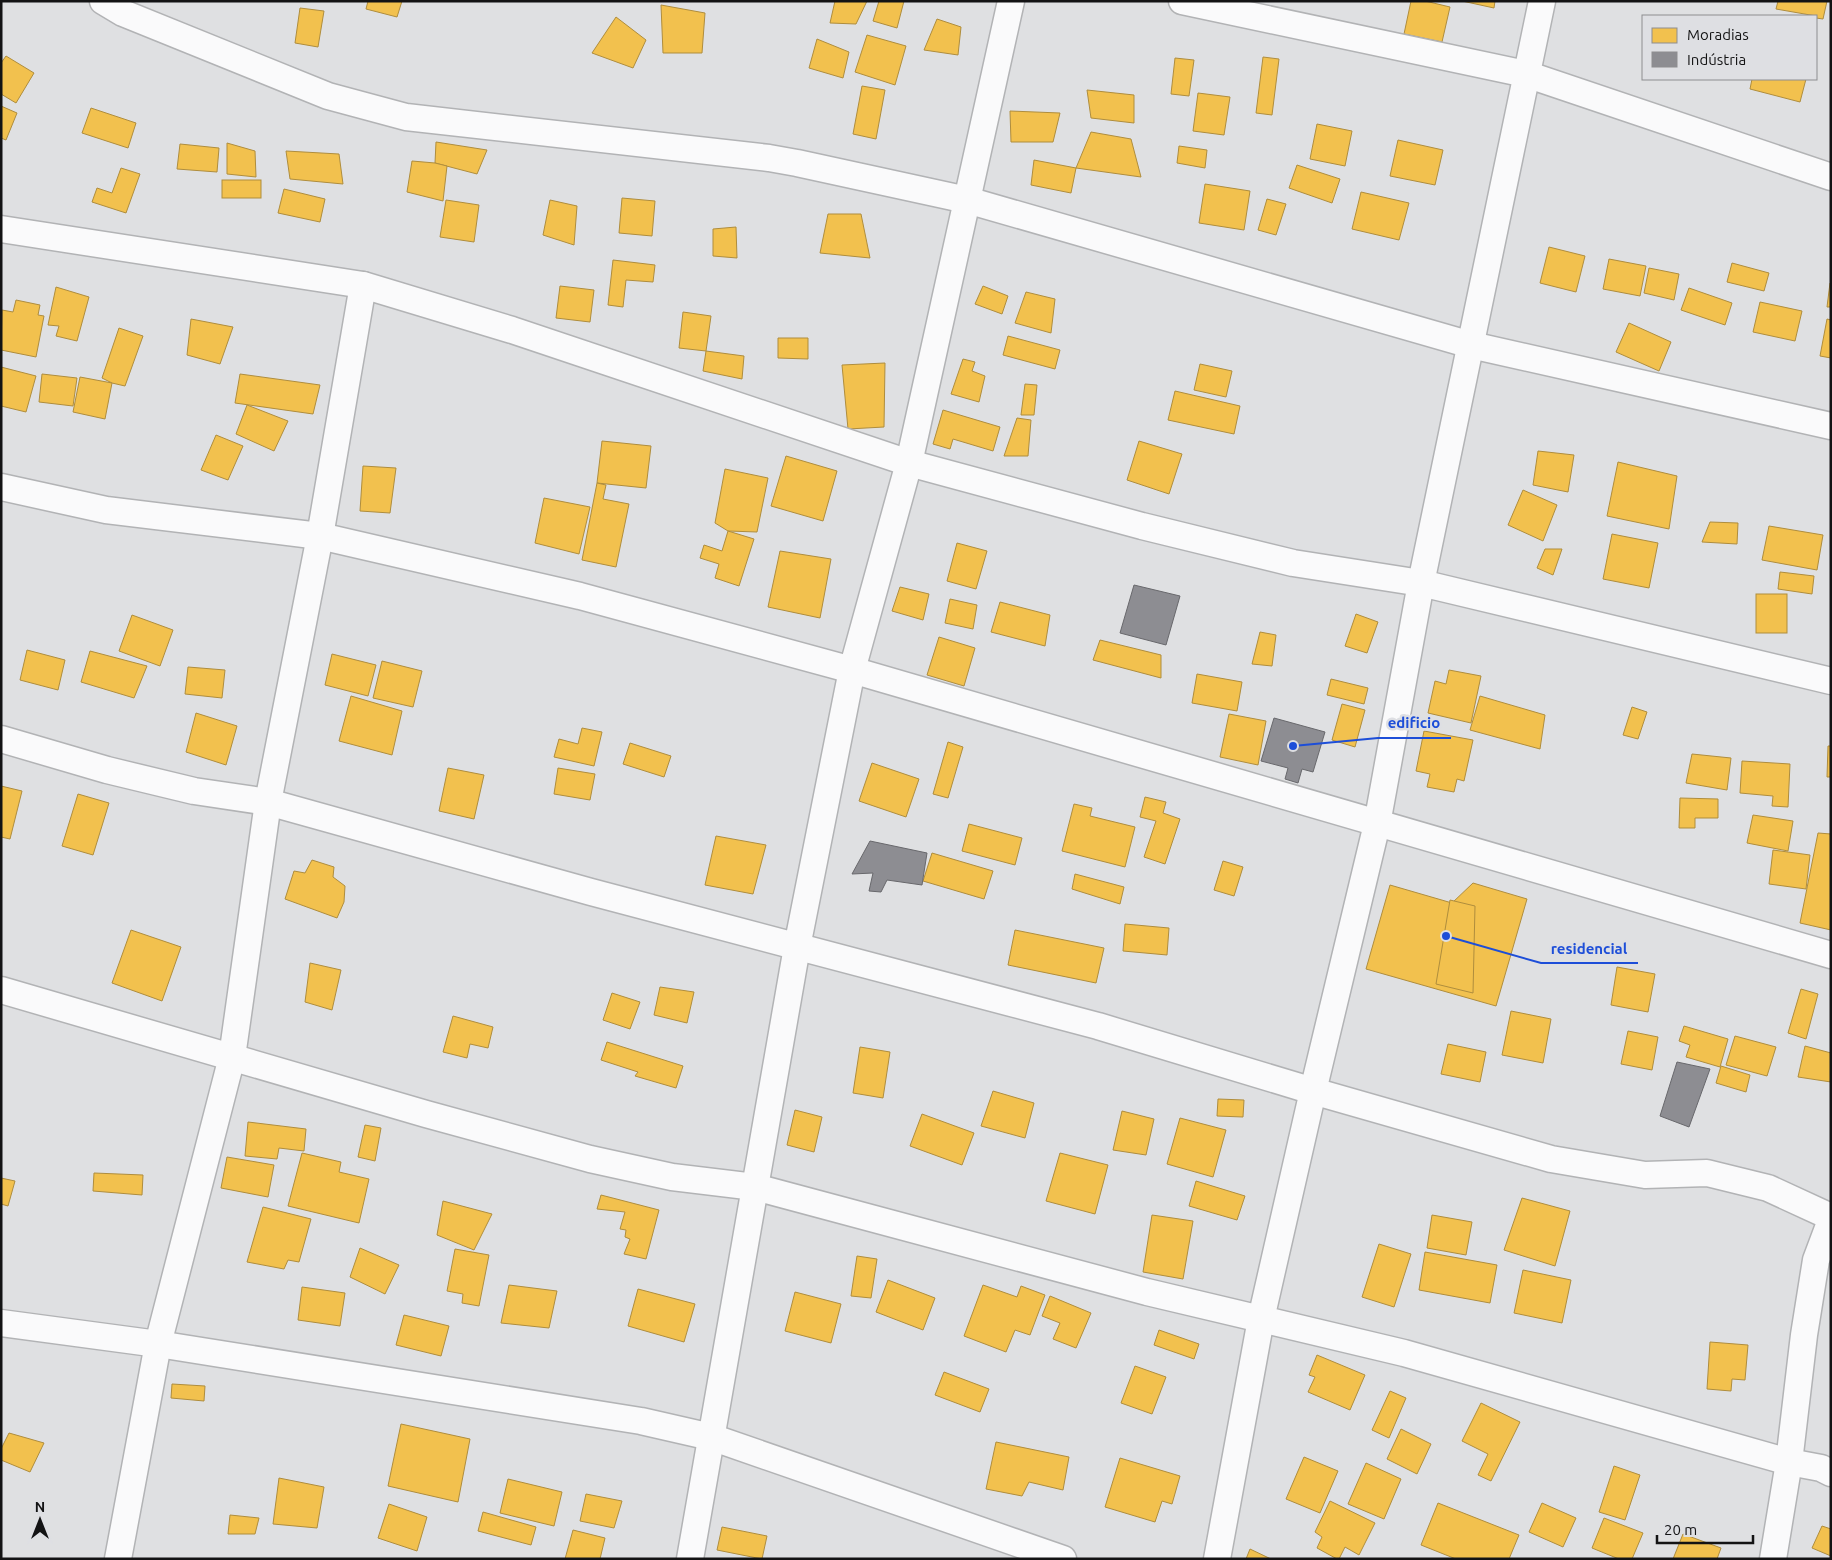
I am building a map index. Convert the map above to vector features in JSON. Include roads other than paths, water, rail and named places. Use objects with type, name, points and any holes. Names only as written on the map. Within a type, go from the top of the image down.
[{"type":"street","points":[[104,1],[123,13],[328,96],[406,117],[769,158],[967,200],[1471,345],[1831,426]]},
{"type":"street","points":[[690,1559],[797,946],[852,670],[909,463],[1011,1]]},
{"type":"street","points":[[1182,1],[1526,74],[1831,177]]},
{"type":"street","points":[[1217,1559],[1262,1320],[1313,1091],[1377,824],[1421,583],[1542,1]]},
{"type":"street","points":[[1,229],[363,285],[512,330],[909,463],[1142,526],[1293,564],[1421,583],[1831,681]]},
{"type":"street","points":[[118,1559],[158,1344],[232,1057],[268,802],[320,536],[363,285]]},
{"type":"street","points":[[1,487],[106,510],[320,536],[580,596],[852,670],[1831,955]]},
{"type":"street","points":[[1,739],[107,770],[185,788],[268,802],[591,892],[1098,1026],[1313,1091],[1551,1159],[1645,1175],[1707,1173],[1768,1188],[1831,1218],[1816,1260],[1804,1335],[1789,1462],[1773,1559]]},
{"type":"street","points":[[1,990],[416,1111],[590,1159],[672,1177],[755,1187],[1147,1292],[1404,1353],[1789,1462],[1821,1468],[1831,1473]]},
{"type":"street","points":[[1,1323],[158,1344],[641,1421],[710,1436],[1064,1559]]},
{"type":"place","name":"edificio","points":[[1293,746]]},
{"type":"place","name":"residencial","points":[[1446,936]]}]
